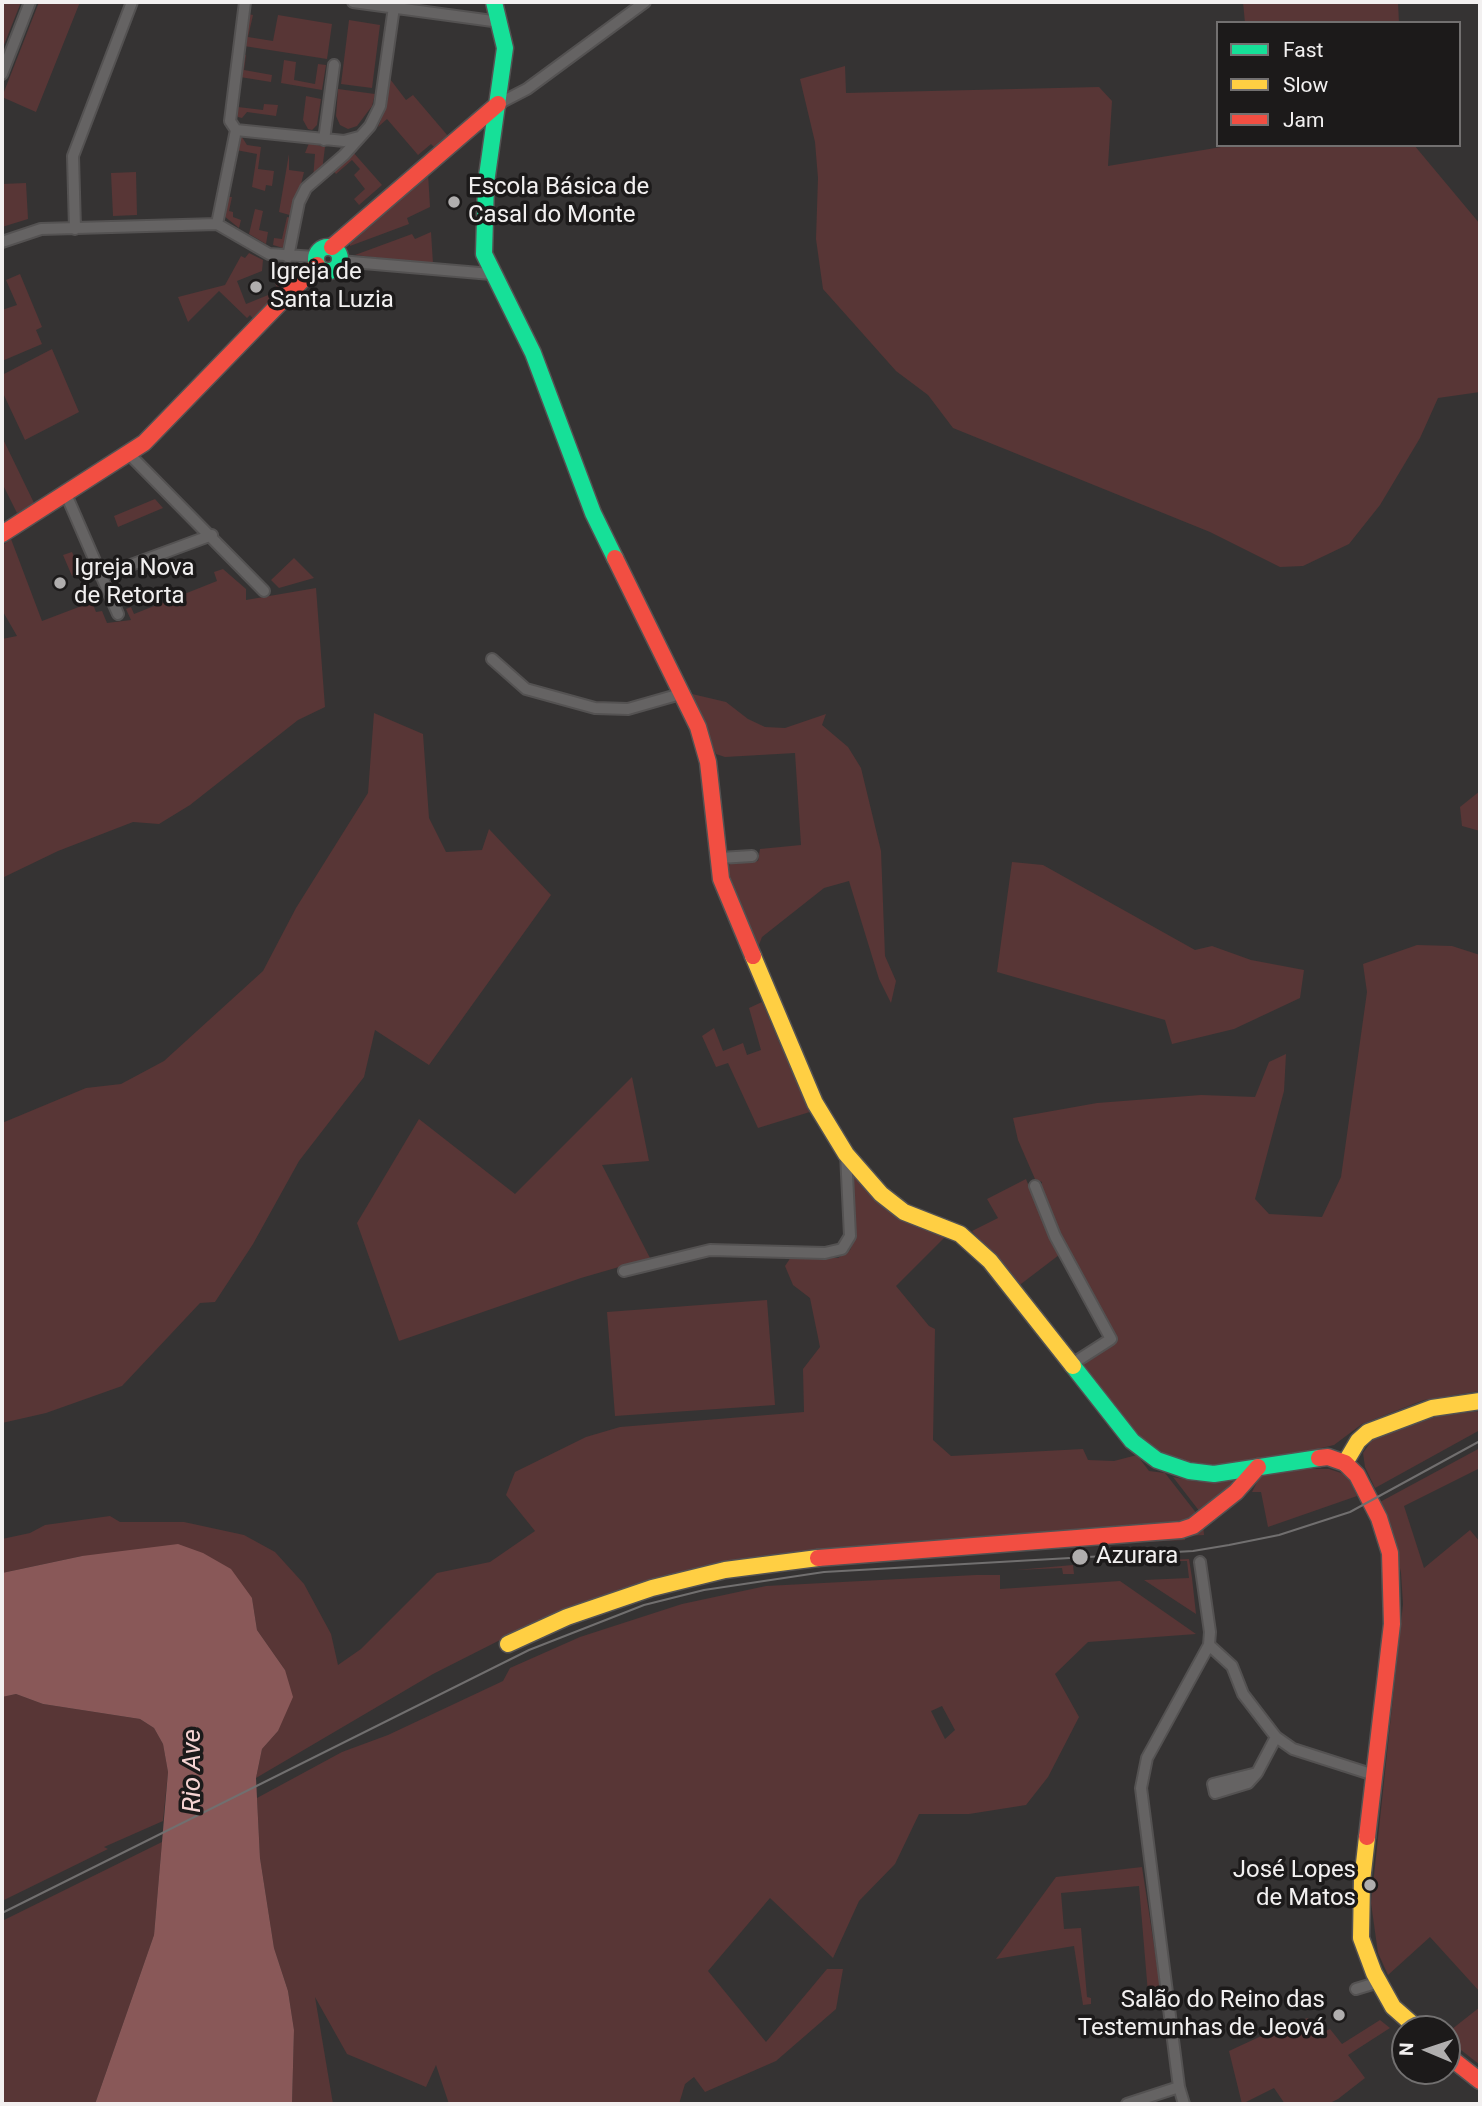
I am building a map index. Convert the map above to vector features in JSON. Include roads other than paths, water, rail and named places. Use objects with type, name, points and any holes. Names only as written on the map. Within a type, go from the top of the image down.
[{"type":"street","points":[[2,74],[30,2]]},
{"type":"street","points":[[75,229],[73,156],[132,2]]},
{"type":"street","points":[[216,224],[236,130],[230,121],[245,2]]},
{"type":"street","points":[[353,2],[500,22]]},
{"type":"street","points":[[494,2],[505,48],[486,183],[484,254],[491,274],[533,353],[593,513],[698,726],[708,762],[721,879],[815,1102],[846,1154],[881,1194],[904,1212],[960,1234],[990,1261],[1132,1441],[1157,1460],[1189,1471],[1214,1474],[1328,1457],[1345,1463],[1357,1475],[1378,1518],[1391,1566],[1392,1624],[1360,1907],[1361,1938],[1379,1982],[1393,2007],[1402,2015]]},
{"type":"street","points":[[336,254],[498,104],[527,89],[645,2]]},
{"type":"street","points":[[288,257],[299,202],[306,188],[359,137],[380,106],[394,7]]},
{"type":"street","points":[[324,140],[334,65]]},
{"type":"street","points":[[236,130],[324,140],[344,141],[359,137]]},
{"type":"street","points":[[2,242],[41,229],[216,224],[259,249],[316,261],[330,271],[337,268],[336,254]]},
{"type":"street","points":[[2,534],[129,454],[157,431],[316,261],[320,250],[491,274]]},
{"type":"street","points":[[129,454],[212,534],[264,591]]},
{"type":"street","points":[[65,492],[118,614]]},
{"type":"street","points":[[102,576],[212,534]]},
{"type":"street","points":[[492,659],[526,689],[595,708],[628,709],[684,693]]},
{"type":"street","points":[[720,858],[752,856]]},
{"type":"street","points":[[624,1271],[710,1250],[825,1253],[842,1250],[849,1236],[846,1154]]},
{"type":"street","points":[[1035,1186],[1055,1236],[1111,1339],[1072,1364]]},
{"type":"street","points":[[1345,1463],[1358,1441],[1368,1432],[1432,1408],[1480,1401]]},
{"type":"street","points":[[508,1644],[567,1618],[652,1588],[725,1570],[788,1560],[1005,1541],[1181,1530],[1193,1526],[1236,1492],[1258,1468]]},
{"type":"street","points":[[1184,2104],[1179,2087],[1141,1788],[1147,1758],[1209,1645],[1210,1632],[1200,1562]]},
{"type":"street","points":[[1209,1645],[1232,1666],[1243,1694],[1276,1737],[1293,1749],[1374,1775]]},
{"type":"street","points":[[1257,1773],[1276,1737]]},
{"type":"street","points":[[1356,1989],[1379,1982]]},
{"type":"street","points":[[1461,2066],[1480,2081]]},
{"type":"street","points":[[1127,2104],[1179,2087]]},
{"type":"water","name":"Rio Ave","points":[[178,1544],[203,1553],[231,1569],[252,1598],[257,1630],[285,1670],[293,1697],[278,1731],[262,1749],[256,1778],[260,1858],[274,1948],[288,1991],[294,2030],[292,2104],[95,2104],[154,1935],[168,1772],[163,1744],[154,1728],[140,1719],[43,1704],[16,1694],[2,1697],[2,1573],[82,1556]]},
{"type":"tram line","points":[[2,1913],[529,1650],[644,1605],[704,1590],[824,1572],[1193,1551],[1229,1545],[1279,1535],[1350,1512],[1480,1441]]},
{"type":"place","name":"Escola Básica de Casal do Monte","points":[[454,202]]},
{"type":"place","name":"Igreja de Santa Luzia","points":[[256,287]]},
{"type":"place","name":"Igreja Nova de Retorta","points":[[60,583]]},
{"type":"place","name":"Azurara","points":[[1080,1557]]},
{"type":"place","name":"José Lopes de Matos","points":[[1370,1885]]},
{"type":"place","name":"Salão do Reino das Testemunhas de Jeová","points":[[1339,2015]]}]
